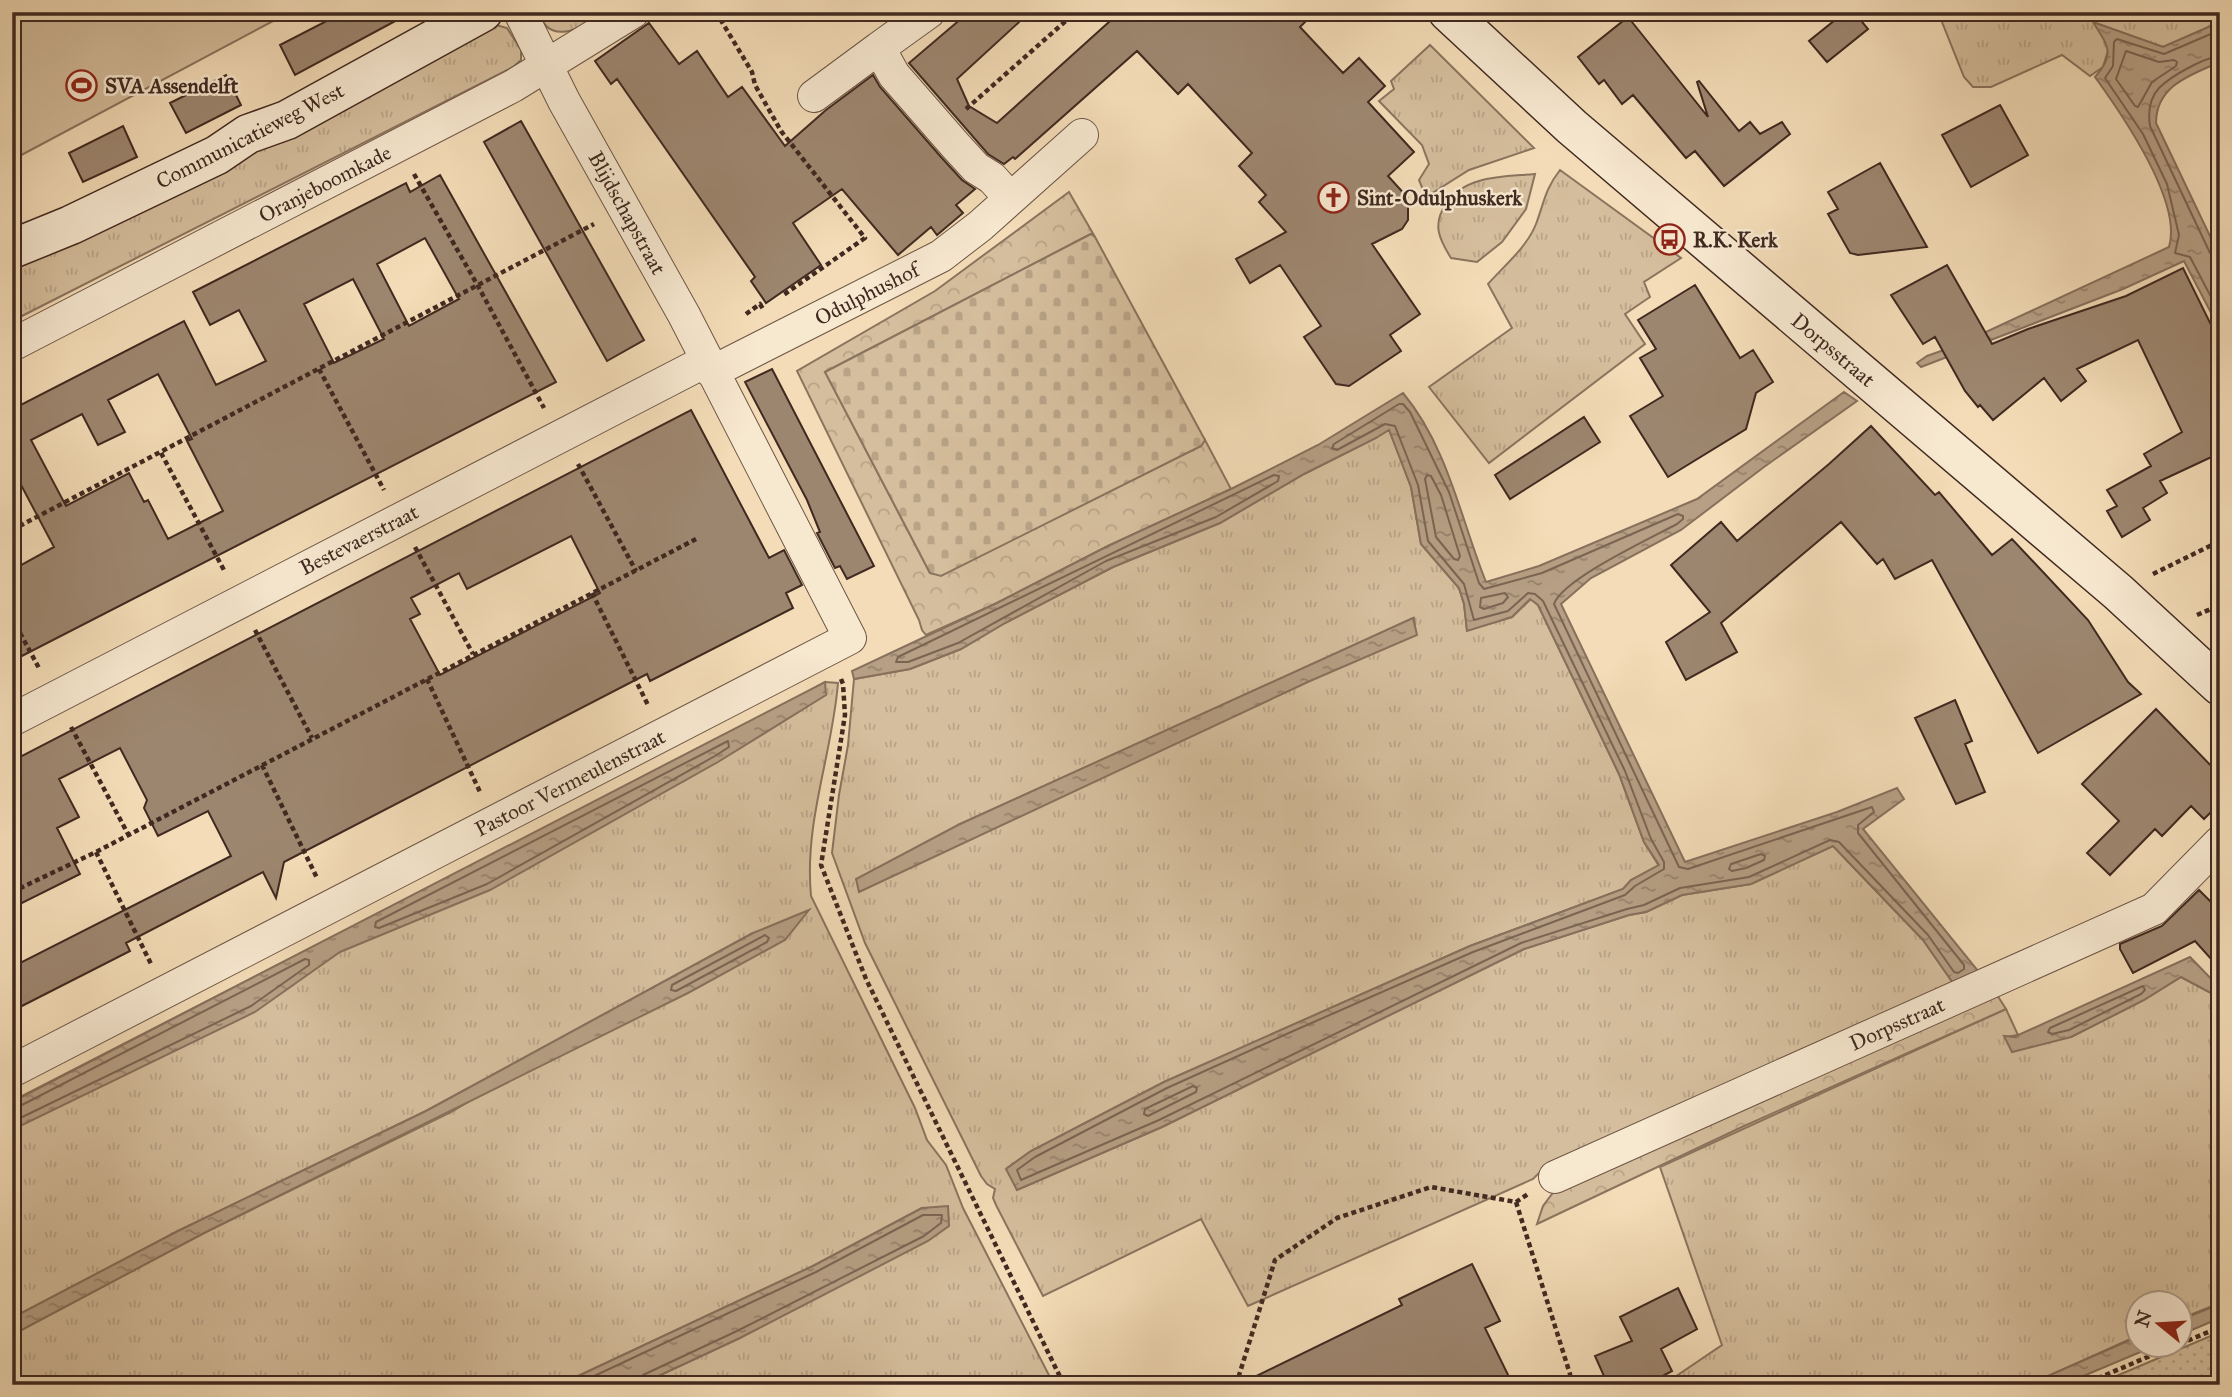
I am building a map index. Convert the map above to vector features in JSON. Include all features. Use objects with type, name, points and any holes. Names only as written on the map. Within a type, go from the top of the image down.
[{"type":"street","name":"Communicatieweg West","points":[[12,249],[71,225],[217,155],[248,134],[287,120],[483,12]]},
{"type":"street","name":"Blijdschapstraat","points":[[520,12],[706,360]]},
{"type":"street","name":"Oranjeboomkade","points":[[12,345],[398,146],[547,66],[633,12]]},
{"type":"street","points":[[814,96],[929,12]]},
{"type":"street","name":"Dorpsstraat","points":[[1448,12],[1572,127],[2118,592],[2220,686]]},
{"type":"street","points":[[879,48],[894,75],[976,169],[992,178],[1010,198]]},
{"type":"street","name":"Odulphushof","points":[[706,360],[941,256],[1082,135]]},
{"type":"street","name":"Bestevaerstraat","points":[[12,720],[706,360]]},
{"type":"street","name":"Pastoor Vermeulenstraat","points":[[12,1072],[850,638],[706,360]]},
{"type":"street","name":"Dorpsstraat","points":[[1555,1177],[2154,909],[2220,842]]},
{"type":"path","points":[[716,12],[752,72],[755,85],[781,131],[865,238],[775,301]]},
{"type":"path","points":[[943,130],[1076,12]]},
{"type":"path","points":[[398,146],[636,571]]},
{"type":"path","points":[[12,530],[624,208]]},
{"type":"path","points":[[706,360],[760,304],[763,309]]},
{"type":"path","points":[[319,369],[473,654]]},
{"type":"path","points":[[12,892],[96,852],[696,540]]},
{"type":"path","points":[[2118,592],[2220,541]]},
{"type":"path","points":[[592,593],[663,734]]},
{"type":"path","points":[[12,618],[128,834]]},
{"type":"path","points":[[427,679],[494,822]]},
{"type":"path","points":[[843,684],[845,715],[821,865],[866,979],[1064,1385]]},
{"type":"path","points":[[262,765],[330,907]]},
{"type":"path","points":[[96,852],[165,993]]},
{"type":"path","points":[[1236,1385],[1275,1260],[1337,1218],[1431,1187],[1516,1202],[1555,1177]]},
{"type":"path","points":[[1516,1202],[1570,1374],[1571,1385]]},
{"type":"path","points":[[2194,1338],[2220,1327]]},
{"type":"path","points":[[2082,1385],[2146,1358]]},
{"type":"green space","name":"SVA Assendelft","points":[[12,12],[290,12],[12,160]]},
{"type":"green space","points":[[539,12],[612,12],[582,27],[561,32],[544,24]]},
{"type":"green space","points":[[1938,12],[2220,12],[2220,22],[2163,47],[2095,23],[2109,47],[2103,67],[2090,76],[2062,55],[1991,87],[1973,87],[1964,77]]},
{"type":"green space","points":[[496,25],[507,28],[521,50],[521,60],[513,67],[12,321],[12,267]]},
{"type":"green space","points":[[1430,45],[1534,148],[1469,170],[1426,197],[1419,180],[1429,164],[1422,145],[1379,101],[1394,89],[1391,81]]},
{"type":"green space","points":[[1560,170],[1681,258],[1644,282],[1650,297],[1625,314],[1645,344],[1489,463],[1429,387],[1512,328],[1488,284],[1527,241],[1548,190]]},
{"type":"green space","points":[[1535,174],[1526,209],[1502,242],[1477,262],[1451,258],[1440,238],[1438,225],[1442,211],[1454,195],[1463,188],[1486,179]]},
{"type":"green space","points":[[1069,192],[1095,237],[1091,234],[1085,237],[825,372],[930,573],[941,575],[1201,446],[1205,440],[1231,489],[926,635],[797,371],[935,291]]},
{"type":"green space","points":[[1091,234],[1205,440],[1201,446],[941,576],[930,573],[825,372]]},
{"type":"green space","points":[[1389,429],[1411,487],[1421,544],[1459,588],[1467,630],[1512,617],[1531,599],[1538,605],[1619,774],[1644,842],[1659,866],[1631,880],[1623,889],[1470,946],[1164,1082],[1031,1151],[1007,1168],[1017,1190],[1162,1127],[1524,949],[1646,912],[1682,895],[1751,884],[1833,846],[1923,940],[1953,983],[1544,1168],[1533,1179],[1248,1306],[1201,1219],[1043,1296],[996,1205],[993,1198],[995,1189],[981,1176],[865,943],[832,853],[848,745],[854,679],[910,669],[961,649],[1113,567],[1220,523],[1304,474]],"holes":[[[1414,618],[1416,635],[958,825]]]},
{"type":"green space","points":[[825,682],[838,683],[811,841],[811,896],[915,1108],[927,1140],[946,1165],[963,1208],[1054,1385],[639,1385],[740,1338],[922,1208],[813,1266],[559,1385],[12,1385],[12,1335],[204,1233],[451,1112],[753,933],[426,1111],[178,1231],[12,1318],[12,1101]]},
{"type":"green space","points":[[2181,977],[2213,994],[2220,1002],[2220,1303],[2194,1313],[2194,1288],[2124,1288],[2124,1342],[2029,1385],[1663,1385],[1722,1345],[1660,1167],[2006,1009],[2018,1035],[2005,1037],[2071,1037],[2144,1000]]},
{"type":"green space","points":[[1992,987],[2006,1009],[1742,1127],[1537,1224],[1543,1206],[1558,1186]]},
{"type":"green space","points":[[2220,1332],[2220,1385],[2095,1385],[2159,1358],[2194,1358],[2194,1343]]},
{"type":"water","points":[[2093,22],[2163,47],[2220,22],[2220,62],[2187,77],[2168,91],[2158,110],[2156,123],[2220,257],[2220,330],[2184,261],[2123,289],[1921,367],[1917,363],[1927,356],[1958,345],[2169,247],[2171,228],[2159,182],[2134,134],[2095,77],[2106,62],[2108,50]]},
{"type":"water","points":[[1844,392],[1857,401],[1681,530],[1591,578],[1561,604],[1685,862],[1837,812],[1897,788],[1904,799],[1863,829],[1978,971],[1953,983],[1923,940],[1833,846],[1751,884],[1682,895],[1646,912],[1524,949],[1162,1127],[1017,1190],[1006,1169],[1031,1151],[1164,1082],[1470,946],[1623,889],[1631,880],[1659,865],[1644,842],[1619,774],[1538,605],[1530,599],[1512,617],[1467,631],[1459,588],[1421,544],[1411,487],[1389,430],[1304,474],[1220,523],[1113,567],[961,649],[910,669],[854,679],[852,671],[1231,489],[1318,445],[1403,393],[1418,414],[1442,460],[1486,582],[1539,566],[1697,499]]},
{"type":"water","points":[[1413,618],[1417,635],[1310,681],[859,892],[856,879],[958,825]]},
{"type":"water","points":[[825,682],[826,695],[718,762],[490,890],[340,952],[255,1012],[12,1130],[12,1102]]},
{"type":"water","points":[[809,910],[785,940],[688,993],[204,1233],[12,1335],[12,1318],[178,1231],[426,1111],[753,933]]},
{"type":"water","points":[[2190,957],[2220,988],[2220,1002],[2213,994],[2181,977],[2144,1000],[2071,1037],[2012,1052],[2004,1036],[2014,1037]]},
{"type":"water","points":[[948,1206],[949,1226],[928,1241],[740,1338],[639,1385],[559,1385],[813,1266],[922,1208]]},
{"type":"water","points":[[2220,1304],[2220,1318],[2194,1329],[2194,1314]]},
{"type":"water","points":[[2124,1343],[2124,1358],[2126,1358],[2062,1385],[2027,1385]]},
{"type":"building","points":[[344,12],[412,12],[295,75],[280,45]]},
{"type":"building","name":"Sint-Odulphuskerk","points":[[969,12],[1030,12],[957,79],[969,106],[997,123],[1120,12],[1315,12],[1300,27],[1343,73],[1359,58],[1385,86],[1368,102],[1414,152],[1388,176],[1408,198],[1408,220],[1402,229],[1372,244],[1420,314],[1390,335],[1401,351],[1349,386],[1336,384],[1304,337],[1321,326],[1280,265],[1250,283],[1236,259],[1286,232],[1259,202],[1266,195],[1239,166],[1252,153],[1188,84],[1178,94],[1137,51],[1015,159],[1013,157],[1004,164],[988,154],[909,63]]},
{"type":"building","points":[[1845,12],[1854,12],[1868,29],[1827,62],[1809,41]]},
{"type":"building","points":[[1628,17],[1708,117],[1697,82],[1699,81],[1739,131],[1750,122],[1760,134],[1782,122],[1790,134],[1724,186],[1695,151],[1686,158],[1633,95],[1622,104],[1604,80],[1599,84],[1578,57]]},
{"type":"building","points":[[649,23],[679,64],[697,51],[728,97],[742,87],[785,146],[826,110],[873,75],[880,87],[941,157],[962,180],[975,189],[956,205],[963,213],[937,235],[931,227],[898,255],[842,189],[793,223],[821,265],[766,303],[751,281],[755,277],[617,79],[611,84],[595,61]]},
{"type":"building","points":[[226,75],[241,105],[186,133],[170,103]]},
{"type":"building","points":[[2000,105],[2028,155],[1971,187],[1942,135]]},
{"type":"building","points":[[521,121],[644,340],[607,361],[484,142]]},
{"type":"building","points":[[123,126],[137,157],[83,182],[69,153]]},
{"type":"building","points":[[1880,163],[1927,247],[1858,255],[1850,253],[1828,214],[1838,209],[1828,192]]},
{"type":"building","points":[[440,175],[556,382],[12,661],[12,570],[54,547],[12,468],[12,404],[15,408],[184,321],[216,385],[266,361],[239,310],[210,325],[193,292],[406,183],[410,192]],"holes":[[[425,238],[459,299],[409,326],[377,264]],[[353,279],[384,339],[334,363],[304,304]],[[158,374],[192,439],[187,441],[223,511],[168,539],[148,500],[144,502],[129,473],[66,506],[31,440],[82,414],[98,445],[125,432],[108,400]]]},
{"type":"building","points":[[1947,265],[1992,344],[2126,296],[2183,268],[2220,343],[2220,453],[2160,481],[2167,493],[2143,508],[2150,520],[2122,537],[2107,511],[2117,506],[2107,490],[2151,466],[2144,454],[2182,432],[2138,340],[2077,369],[2086,381],[2061,401],[2044,378],[1993,420],[1965,391],[1935,337],[1923,344],[1891,295]]},
{"type":"building","points":[[1695,285],[1740,358],[1753,350],[1773,382],[1756,393],[1746,429],[1668,477],[1630,416],[1663,396],[1640,358],[1656,349],[1638,320]]},
{"type":"building","points":[[772,369],[874,566],[847,579],[840,566],[835,568],[817,533],[820,532],[807,500],[745,382]]},
{"type":"building","points":[[691,410],[769,558],[784,550],[802,585],[786,593],[793,608],[650,681],[647,674],[284,862],[276,898],[263,872],[126,943],[130,951],[12,1011],[12,967],[231,856],[208,811],[158,836],[144,808],[147,800],[120,748],[59,779],[79,817],[57,828],[80,874],[12,908],[12,761]],"holes":[[[571,536],[600,593],[440,675],[410,619],[420,614],[411,598],[459,573],[467,589]]]},
{"type":"building","points":[[1584,417],[1600,442],[1510,499],[1495,475]]},
{"type":"building","points":[[1871,426],[1935,495],[1939,492],[1992,555],[2012,539],[2088,620],[2128,682],[2141,694],[2038,753],[1932,560],[1895,579],[1883,559],[1877,564],[1841,522],[1721,623],[1737,652],[1686,680],[1666,642],[1710,612],[1671,565],[1721,522],[1737,541]]},
{"type":"building","points":[[1955,700],[1972,741],[1965,744],[1985,792],[1956,804],[1915,718]]},
{"type":"building","points":[[2156,709],[2220,775],[2220,803],[2204,819],[2191,806],[2162,836],[2155,829],[2110,875],[2087,853],[2119,821],[2082,784]]},
{"type":"building","points":[[2199,890],[2220,911],[2220,969],[2195,941],[2133,973],[2120,944],[2162,926]]},
{"type":"building","points":[[1472,1264],[1500,1321],[1485,1328],[1513,1385],[1238,1385],[1402,1305],[1399,1299]]},
{"type":"building","points":[[1678,1288],[1697,1329],[1661,1349],[1672,1371],[1646,1385],[1608,1385],[1595,1356],[1632,1341],[1620,1317]]},
{"type":"place","name":"SVA Assendelft","points":[[82,86]]},
{"type":"place","name":"Sint-Odulphuskerk","points":[[1334,198]]},
{"type":"place","name":"R.K. Kerk","points":[[1670,240]]}]
